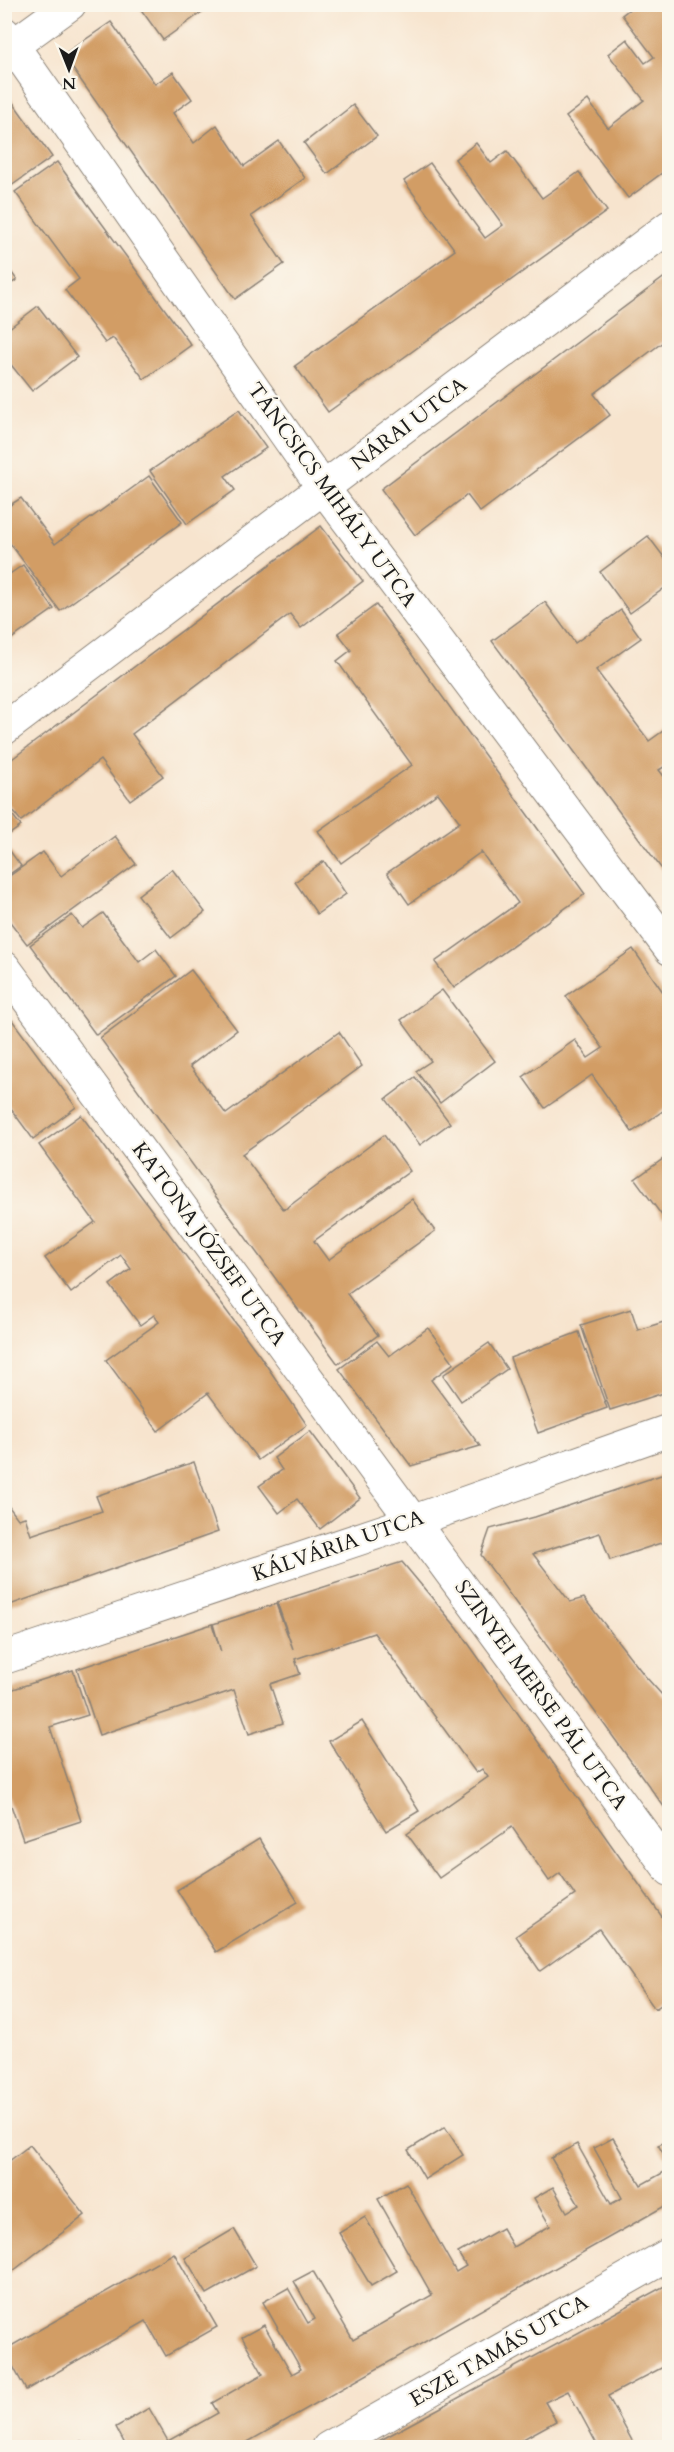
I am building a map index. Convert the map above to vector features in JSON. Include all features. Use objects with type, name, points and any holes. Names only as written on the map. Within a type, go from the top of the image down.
[{"type":"street","points":[[7,43],[70,4]]},
{"type":"street","name":"TÁNCSICS MIHÁLY UTCA","points":[[7,43],[324,489],[669,949]]},
{"type":"street","name":"NÁRAI UTCA","points":[[4,729],[669,226]]},
{"type":"street","name":"KATONA JÓZSEF UTCA","points":[[4,967],[413,1521]]},
{"type":"street","name":"KÁLVÁRIA UTCA","points":[[4,1658],[413,1521],[669,1430]]},
{"type":"street","name":"SZINYEI MERSE PÁL UTCA","points":[[413,1521],[669,1870]]},
{"type":"street","name":"ESZE TAMÁS UTCA","points":[[328,2448],[669,2254]]},
{"type":"building","points":[[137,4],[213,4],[163,40]]},
{"type":"building","points":[[636,4],[665,4],[670,11],[670,167],[628,198],[566,117],[588,100],[608,128],[644,100],[608,54],[627,39],[645,63],[654,57],[622,15]]},
{"type":"building","points":[[111,22],[155,84],[173,72],[192,99],[173,113],[194,143],[217,125],[244,166],[279,141],[305,178],[251,216],[284,264],[235,299],[63,55]]},
{"type":"building","points":[[4,90],[52,157],[11,186],[4,177]]},
{"type":"building","points":[[353,105],[377,136],[327,174],[304,143]]},
{"type":"building","points":[[476,143],[491,163],[507,151],[542,198],[579,172],[607,211],[328,412],[295,366],[455,250],[404,181],[430,163],[485,238],[503,225],[455,159]]},
{"type":"building","points":[[57,162],[191,345],[144,379],[113,338],[105,343],[65,290],[79,279],[15,192]]},
{"type":"building","points":[[4,262],[17,280],[4,288]]},
{"type":"building","points":[[670,273],[670,352],[663,342],[594,394],[610,415],[480,512],[467,495],[415,535],[381,489]]},
{"type":"building","points":[[38,306],[77,357],[32,391],[4,356],[4,332]]},
{"type":"building","points":[[239,410],[266,448],[225,476],[235,490],[187,524],[150,471]]},
{"type":"building","points":[[149,476],[182,522],[60,611],[4,535],[4,509],[21,498],[55,544]]},
{"type":"building","points":[[321,526],[363,581],[301,628],[290,614],[132,734],[163,776],[130,800],[100,760],[21,821],[4,800],[4,765]]},
{"type":"building","points":[[648,536],[670,565],[670,584],[630,613],[600,572]]},
{"type":"building","points":[[23,565],[54,609],[4,644],[4,578]]},
{"type":"building","points":[[545,602],[575,643],[621,610],[641,638],[596,670],[649,741],[670,726],[670,763],[659,770],[670,784],[670,880],[492,641]]},
{"type":"building","points":[[376,605],[585,894],[454,988],[435,962],[518,903],[481,852],[409,904],[387,873],[460,822],[438,793],[341,863],[318,831],[412,765],[337,661],[351,650],[338,633]]},
{"type":"building","points":[[4,804],[21,826],[4,838]]},
{"type":"building","points":[[115,836],[136,864],[27,944],[4,914],[4,880],[43,852],[61,876]]},
{"type":"building","points":[[4,843],[21,866],[4,878]]},
{"type":"building","points":[[324,861],[346,894],[317,914],[295,882]]},
{"type":"building","points":[[172,869],[205,912],[171,938],[138,895]]},
{"type":"building","points":[[103,913],[139,962],[156,949],[176,976],[96,1035],[30,945],[72,915],[82,928]]},
{"type":"building","points":[[633,949],[670,1002],[670,1106],[632,1132],[592,1075],[545,1108],[523,1077],[575,1040],[588,1058],[603,1048],[566,996]]},
{"type":"building","points":[[191,970],[237,1030],[190,1066],[226,1114],[339,1032],[362,1066],[242,1154],[284,1210],[384,1135],[410,1171],[314,1241],[328,1260],[412,1199],[435,1231],[347,1294],[378,1335],[338,1364],[100,1038]]},
{"type":"building","points":[[442,990],[495,1061],[440,1103],[416,1071],[431,1061],[401,1020]]},
{"type":"building","points":[[12,1020],[76,1107],[33,1139],[5,1101],[5,1026]]},
{"type":"building","points":[[415,1077],[450,1123],[420,1145],[386,1099]]},
{"type":"building","points":[[81,1115],[260,1356],[307,1425],[258,1460],[208,1393],[158,1431],[106,1360],[159,1322],[154,1315],[140,1325],[110,1285],[131,1269],[121,1255],[71,1293],[45,1258],[95,1222],[39,1145]]},
{"type":"building","points":[[670,1154],[670,1212],[663,1217],[635,1179]]},
{"type":"building","points":[[631,1309],[638,1330],[670,1320],[670,1391],[610,1410],[581,1325]]},
{"type":"building","points":[[428,1328],[454,1363],[431,1380],[480,1446],[411,1466],[339,1369],[377,1341],[389,1356]]},
{"type":"building","points":[[579,1332],[607,1408],[538,1433],[510,1358]]},
{"type":"building","points":[[489,1343],[507,1369],[461,1401],[443,1375]]},
{"type":"building","points":[[310,1431],[360,1498],[320,1529],[297,1499],[279,1513],[259,1486],[282,1470],[274,1458]]},
{"type":"building","points":[[194,1462],[218,1532],[4,1607],[4,1500],[18,1519],[25,1517],[31,1535],[102,1511],[96,1496]]},
{"type":"building","points":[[670,1472],[670,1540],[610,1560],[600,1533],[533,1554],[570,1602],[584,1598],[645,1676],[664,1697],[670,1694],[670,1815],[481,1555],[490,1529],[535,1517]]},
{"type":"building","points":[[402,1562],[458,1629],[670,1928],[670,1999],[655,2009],[599,1929],[540,1971],[516,1936],[575,1895],[560,1873],[549,1881],[512,1827],[439,1878],[407,1834],[488,1777],[482,1769],[476,1773],[374,1633],[295,1659],[300,1674],[270,1684],[283,1723],[249,1734],[234,1690],[99,1735],[77,1669],[212,1624],[221,1652],[213,1624],[276,1604],[293,1649],[277,1602]]},
{"type":"building","points":[[73,1670],[88,1715],[50,1727],[81,1821],[23,1840],[4,1785],[4,1692]]},
{"type":"building","points":[[362,1721],[419,1811],[386,1831],[329,1741]]},
{"type":"building","points":[[259,1839],[298,1902],[216,1952],[177,1890]]},
{"type":"building","points":[[445,2127],[463,2155],[425,2179],[408,2150]]},
{"type":"building","points":[[613,2138],[641,2185],[666,2171],[670,2177],[670,2203],[237,2448],[127,2448],[116,2427],[149,2408],[168,2441],[218,2413],[212,2403],[263,2374],[242,2337],[264,2325],[292,2374],[301,2369],[263,2302],[288,2288],[308,2323],[315,2319],[294,2281],[313,2271],[353,2340],[432,2295],[378,2199],[406,2183],[456,2272],[466,2266],[458,2253],[502,2228],[513,2247],[550,2226],[534,2198],[553,2187],[567,2212],[579,2205],[551,2158],[577,2144],[611,2204],[622,2198],[594,2148]]},
{"type":"building","points":[[670,2140],[670,2164],[658,2145]]},
{"type":"building","points":[[30,2145],[85,2215],[4,2278],[4,2165]]},
{"type":"building","points":[[365,2217],[397,2271],[371,2286],[339,2233]]},
{"type":"building","points":[[234,2229],[256,2266],[207,2294],[185,2258]]},
{"type":"building","points":[[174,2253],[217,2327],[166,2356],[146,2321],[26,2390],[4,2350]]},
{"type":"building","points":[[670,2283],[670,2370],[667,2365],[608,2396],[636,2448],[599,2448],[568,2391],[545,2402],[556,2421],[507,2448],[366,2448]]},
{"type":"building","points":[[81,2441],[85,2448],[69,2448]]}]
